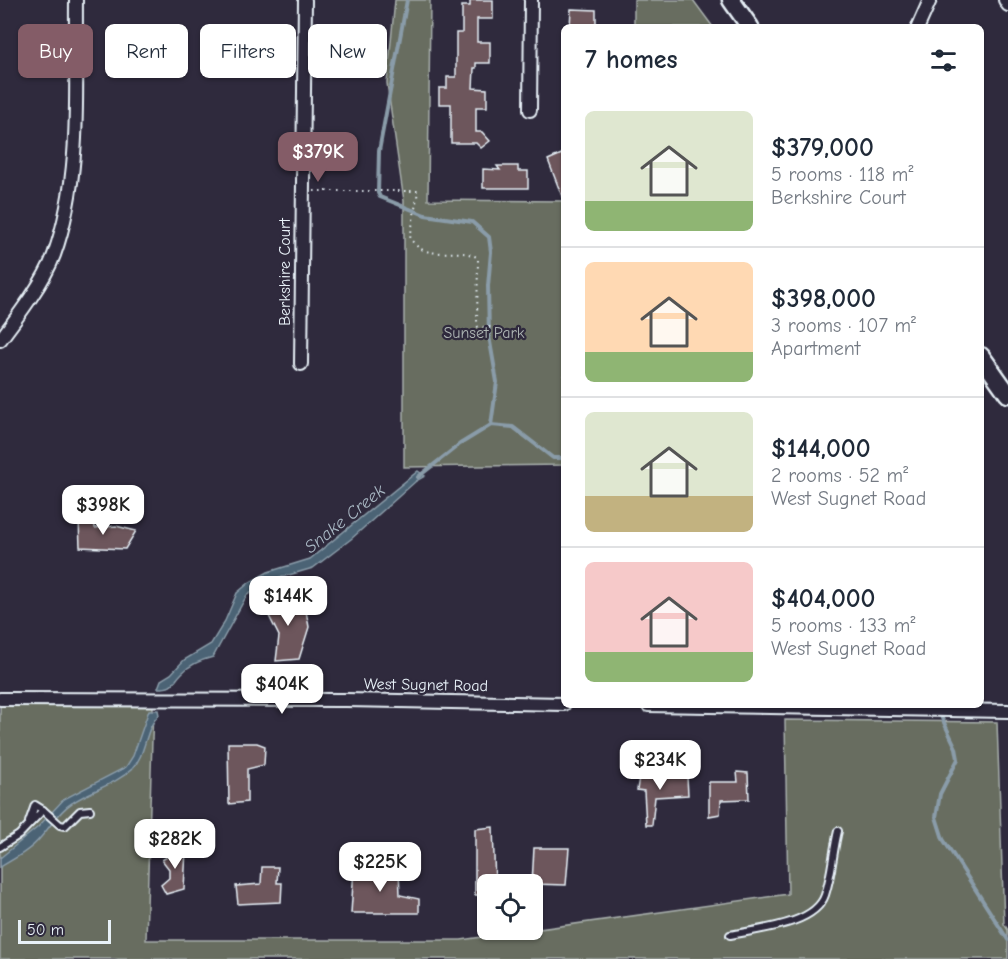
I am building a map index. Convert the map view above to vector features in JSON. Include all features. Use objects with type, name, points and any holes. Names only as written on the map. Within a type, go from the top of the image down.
[{"type":"main road","points":[[731,0],[748,24]]},
{"type":"main road","points":[[984,360],[1008,394]]},
{"type":"street","points":[[0,340],[24,309],[53,256],[71,186],[75,120],[76,0]]},
{"type":"street","name":"Berkshire Court","points":[[301,364],[306,0]]},
{"type":"street","points":[[530,110],[531,0]]},
{"type":"street","points":[[919,24],[930,0]]},
{"type":"street","points":[[1005,0],[1008,5]]},
{"type":"street","name":"West Sugnet Road","points":[[0,699],[326,700],[561,704]]},
{"type":"street","points":[[845,708],[1008,711]]},
{"type":"lane","points":[[0,847],[19,835],[29,822],[35,805],[65,826],[80,811],[90,810]]},
{"type":"lane","points":[[730,935],[801,918],[812,913],[825,902],[838,831]]},
{"type":"path","points":[[302,191],[418,191],[410,239],[421,249],[439,252],[469,252],[478,258],[477,324],[478,327],[500,327]]},
{"type":"green space","name":"Sunset Park","points":[[395,0],[430,0],[428,200],[561,201],[561,465],[404,467],[404,201],[387,83]]},
{"type":"green space","points":[[634,0],[693,0],[711,24],[634,24]]},
{"type":"green space","points":[[0,706],[153,706],[146,940],[461,940],[477,938],[477,940],[543,940],[543,928],[788,894],[785,720],[997,722],[1004,924],[1008,930],[1008,959],[0,959]]},
{"type":"water","points":[[418,471],[425,476],[416,481],[351,539],[313,568],[275,579],[247,595],[213,657],[189,667],[170,686],[158,688],[161,680],[171,674],[184,660],[211,644],[225,621],[237,593],[250,582],[268,572],[310,559]]},
{"type":"water","points":[[149,710],[158,710],[159,715],[132,769],[67,806],[32,846],[0,867],[0,858],[38,827],[64,799],[126,767],[133,756]]},
{"type":"building","points":[[470,0],[493,0],[493,19],[477,19],[477,42],[490,42],[490,63],[476,63],[476,68],[474,68],[473,88],[487,89],[487,107],[476,107],[476,132],[482,132],[490,141],[481,148],[476,143],[451,143],[451,104],[439,104],[439,88],[447,88],[447,77],[456,77],[456,33],[462,33],[462,6],[470,6]]},
{"type":"building","points":[[571,9],[596,10],[596,24],[570,24]]},
{"type":"building","points":[[561,154],[561,194],[548,160]]},
{"type":"building","points":[[497,166],[518,166],[518,171],[528,171],[528,188],[483,188],[483,169],[500,170]]},
{"type":"building","points":[[93,515],[95,528],[116,526],[136,531],[125,549],[80,547],[79,520]]},
{"type":"building","points":[[282,595],[306,611],[309,627],[299,659],[276,661],[279,636],[263,604]]},
{"type":"building","points":[[228,743],[257,743],[265,746],[264,765],[247,769],[247,802],[229,804]]},
{"type":"building","points":[[737,772],[748,773],[749,799],[721,800],[720,814],[709,816],[709,782],[738,782]]},
{"type":"building","points":[[639,777],[687,777],[688,795],[655,797],[652,825],[646,825],[644,791],[637,790]]},
{"type":"building","points":[[493,827],[495,874],[477,874],[477,895],[475,895],[475,829]]},
{"type":"building","points":[[169,844],[186,849],[184,889],[166,894],[161,885],[169,878],[169,869],[162,860],[170,855]]},
{"type":"building","points":[[534,848],[569,848],[566,885],[543,884],[543,874],[533,874]]},
{"type":"building","points":[[262,867],[278,867],[277,883],[282,883],[281,902],[238,904],[236,886],[261,884]]},
{"type":"building","points":[[354,869],[399,870],[400,895],[419,899],[419,913],[351,913]]},
{"type":"waterway","points":[[407,0],[379,151],[378,193],[380,197],[425,215],[472,222],[489,237],[491,252],[488,286],[489,336],[497,382],[491,425]]},
{"type":"waterway","name":"Snake Creek","points":[[418,477],[460,444],[491,425],[513,427],[553,458],[561,458]]},
{"type":"waterway","name":"Snake Creek","points":[[939,712],[956,748],[958,759],[940,794],[936,817],[943,839],[1008,940]]}]
